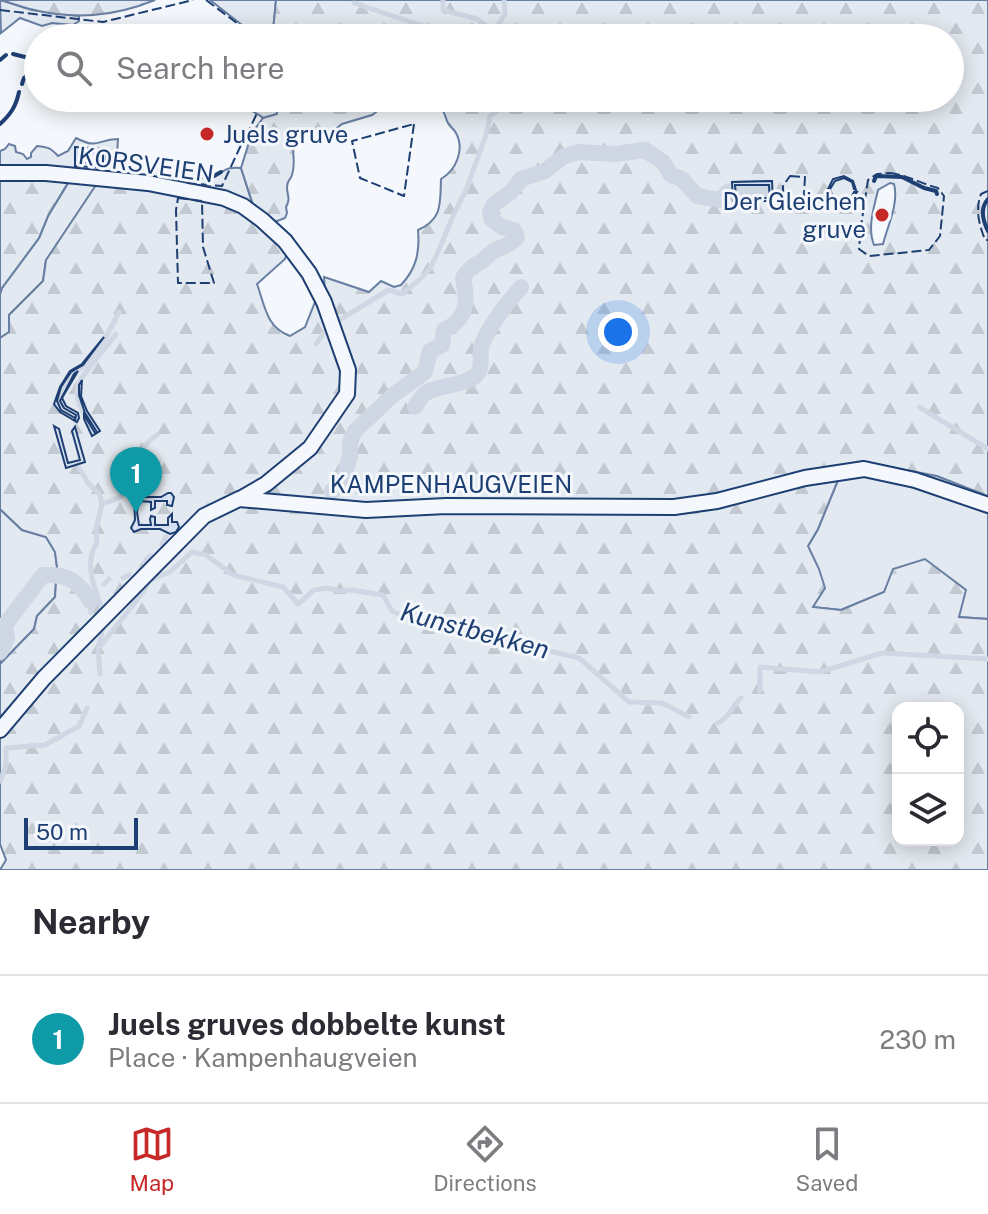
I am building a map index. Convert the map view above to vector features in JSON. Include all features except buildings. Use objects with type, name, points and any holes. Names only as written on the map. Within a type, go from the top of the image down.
[{"type":"street","name":"KORSVEIEN","points":[[0,173],[46,173],[148,183],[224,198],[243,206],[262,220],[285,241],[309,273],[324,302],[348,370],[347,394],[310,448],[266,484],[239,499]]},
{"type":"street","name":"KAMPENHAUGVEIEN","points":[[239,499],[366,510],[446,506],[674,507],[717,501],[805,478],[864,469],[915,480],[988,505]]},
{"type":"street","points":[[0,730],[44,678],[204,516],[239,499]]},
{"type":"green space","points":[[0,0],[32,10],[79,16],[79,21],[74,24],[36,24],[20,18],[1,33]]},
{"type":"green space","points":[[0,0],[155,0],[109,13],[62,15]]},
{"type":"green space","points":[[210,0],[276,0],[274,24],[241,24]]},
{"type":"green space","points":[[276,0],[988,0],[988,496],[937,476],[870,463],[838,480],[808,546],[825,588],[813,607],[841,610],[884,592],[893,569],[925,559],[966,590],[959,617],[988,619],[988,870],[0,870],[6,860],[0,844],[0,664],[34,629],[37,616],[55,597],[57,567],[55,552],[46,537],[22,530],[0,509],[0,338],[9,332],[9,315],[43,281],[46,260],[100,179],[170,187],[256,214],[241,168],[252,133],[263,118],[277,112],[376,112],[342,124],[327,136],[315,130],[302,130],[295,142],[292,175],[287,185],[287,213],[285,218],[267,225],[287,253],[285,259],[257,284],[271,321],[290,336],[305,327],[315,302],[325,292],[324,277],[369,292],[381,281],[394,287],[401,285],[410,273],[416,260],[418,230],[436,215],[441,179],[455,165],[459,153],[459,139],[443,112],[964,112],[964,24],[274,24]],"holes":[[[771,181],[772,201],[733,201],[732,182]],[[894,184],[895,199],[883,244],[874,245],[871,224],[878,190]]]},
{"type":"green space","points":[[254,112],[277,112],[263,118]]},
{"type":"green space","points":[[76,138],[94,144],[118,139],[117,154],[111,163],[114,170],[125,175],[46,260],[43,281],[9,315],[9,333],[0,338],[2,288],[39,238],[48,216],[72,177],[0,173],[0,151],[9,144],[27,159],[37,146],[49,148],[58,156],[68,151]]},
{"type":"green space","points":[[155,161],[174,179],[210,176],[229,168],[241,168],[256,215],[129,176],[131,173],[151,176]]},
{"type":"green space","points":[[0,173],[72,176],[39,238],[0,294]]},
{"type":"green space","points":[[870,463],[937,476],[988,496],[988,619],[958,617],[884,592],[841,610],[812,607],[808,546],[838,480]]},
{"type":"green space","points":[[0,509],[22,530],[46,537],[55,552],[57,567],[55,597],[37,616],[34,629],[0,664]]},
{"type":"shaded area","points":[[735,185],[769,185],[770,198],[736,198]]},
{"type":"waterway","points":[[443,0],[443,10],[477,19],[484,24]]},
{"type":"waterway","points":[[499,24],[505,14],[504,0]]},
{"type":"waterway","points":[[354,3],[417,24]]},
{"type":"waterway","points":[[334,323],[389,290],[402,294],[427,272],[465,193],[490,116],[496,112]]},
{"type":"waterway","points":[[332,491],[344,478],[355,431],[393,395],[425,372],[430,351],[442,345],[444,330],[462,315],[466,302],[465,275],[491,253],[517,237],[514,230],[492,220],[490,212],[494,204],[511,192],[521,179],[545,171],[563,157],[578,152],[616,154],[645,150],[663,162],[671,175],[682,179],[697,196],[720,200],[729,191]]},
{"type":"waterway","points":[[415,407],[426,393],[468,380],[478,373],[485,336],[521,287]]},
{"type":"waterway","points":[[75,421],[76,417],[61,408],[58,400],[62,388],[105,339],[119,312]]},
{"type":"waterway","points":[[316,344],[328,327]]},
{"type":"waterway","points":[[96,432],[79,404],[78,385],[116,334]]},
{"type":"waterway","points":[[919,407],[988,449]]},
{"type":"waterway","points":[[102,504],[128,490],[142,450],[157,435]]},
{"type":"waterway","points":[[79,468],[100,495],[102,504],[96,529],[97,543],[91,559],[94,585],[102,609]]},
{"type":"waterway","points":[[162,544],[166,537]]},
{"type":"waterway","name":"Kunstbekken","points":[[100,674],[98,649],[150,580],[170,572],[192,552],[206,555],[233,575],[283,587],[298,604],[314,590],[327,588],[383,595],[392,611],[406,617],[579,658],[629,702],[662,703],[689,717]]},
{"type":"waterway","points":[[145,561],[150,556]]},
{"type":"waterway","points":[[0,652],[7,639],[5,625],[43,575],[71,580],[90,601]]},
{"type":"waterway","points":[[123,578],[129,575]]},
{"type":"waterway","points":[[104,584],[109,579]]},
{"type":"waterway","points":[[90,601],[91,613]]},
{"type":"waterway","points":[[99,647],[103,625]]},
{"type":"waterway","name":"Kunstbekken","points":[[760,691],[760,667],[820,672],[882,653],[988,659]]},
{"type":"waterway","name":"Kunstbekken","points":[[718,723],[741,698]]},
{"type":"waterway","name":"Kunstbekken","points":[[0,781],[6,765],[6,748],[45,745],[79,726],[87,708]]},
{"type":"fence","points":[[0,10],[103,22],[193,0]]},
{"type":"fence","points":[[206,0],[238,24]]},
{"type":"fence","points":[[187,183],[222,186],[241,145],[232,140],[234,134],[245,139],[258,112]]},
{"type":"fence","points":[[414,124],[404,196],[360,178],[352,141],[414,124]]},
{"type":"fence","points":[[890,173],[938,188],[944,196],[940,236],[929,250],[869,256],[859,249],[868,180],[877,174],[890,173]]},
{"type":"fence","points":[[790,176],[805,177],[803,211],[783,210],[783,186],[790,176]]},
{"type":"fence","points":[[988,191],[981,194],[978,211],[985,240],[988,240]]},
{"type":"fence","points":[[178,198],[202,201],[203,247],[214,283],[178,283],[178,198]]},
{"type":"wall","points":[[13,54],[24,57]]},
{"type":"wall","points":[[0,60],[6,55]]},
{"type":"wall","points":[[22,84],[24,78]]},
{"type":"wall","points":[[0,124],[12,110],[19,92]]},
{"type":"wall","points":[[192,177],[214,176],[221,172]]},
{"type":"wall","points":[[874,181],[876,176],[902,177],[937,194]]},
{"type":"wall","points":[[988,199],[983,215],[988,231]]},
{"type":"place","name":"Juels gruve","points":[[207,134]]},
{"type":"place","name":"Der Gleichen gruve","points":[[882,215]]},
{"type":"place","name":"Juels gruves dobbelte kunst","points":[[136,513]]}]
